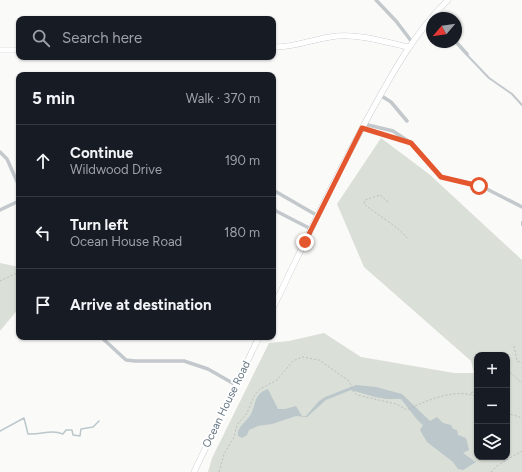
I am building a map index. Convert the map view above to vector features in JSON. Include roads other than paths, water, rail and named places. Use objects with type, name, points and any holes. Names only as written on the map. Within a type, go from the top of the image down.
[{"type":"main road","points":[[438,12],[448,0]]},
{"type":"main road","points":[[276,302],[363,126],[408,47],[426,26]]},
{"type":"main road","points":[[276,48],[293,46],[327,38],[348,36],[408,47]]},
{"type":"main road","points":[[0,50],[16,50]]},
{"type":"main road","name":"Ocean House Road","points":[[194,472],[258,340]]},
{"type":"street","points":[[376,0],[396,21],[412,42]]},
{"type":"street","points":[[461,48],[466,54]]},
{"type":"street","points":[[380,95],[391,102],[407,121]]},
{"type":"street","points":[[363,126],[411,143]]},
{"type":"street","points":[[363,126],[392,131],[411,143],[441,177],[479,186],[522,208]]},
{"type":"street","points":[[0,152],[7,159],[16,174]]},
{"type":"street","points":[[276,192],[318,216]]},
{"type":"street","points":[[0,210],[16,202]]},
{"type":"street","points":[[276,211],[311,229]]},
{"type":"street","points":[[104,340],[126,360],[184,361],[208,369],[236,385]]},
{"type":"lane","points":[[466,54],[489,78],[512,94],[522,105]]},
{"type":"waterway","points":[[0,431],[24,418],[28,434],[50,432],[63,434],[66,430],[72,430],[73,435],[80,436],[81,429],[93,427],[99,421]]}]
